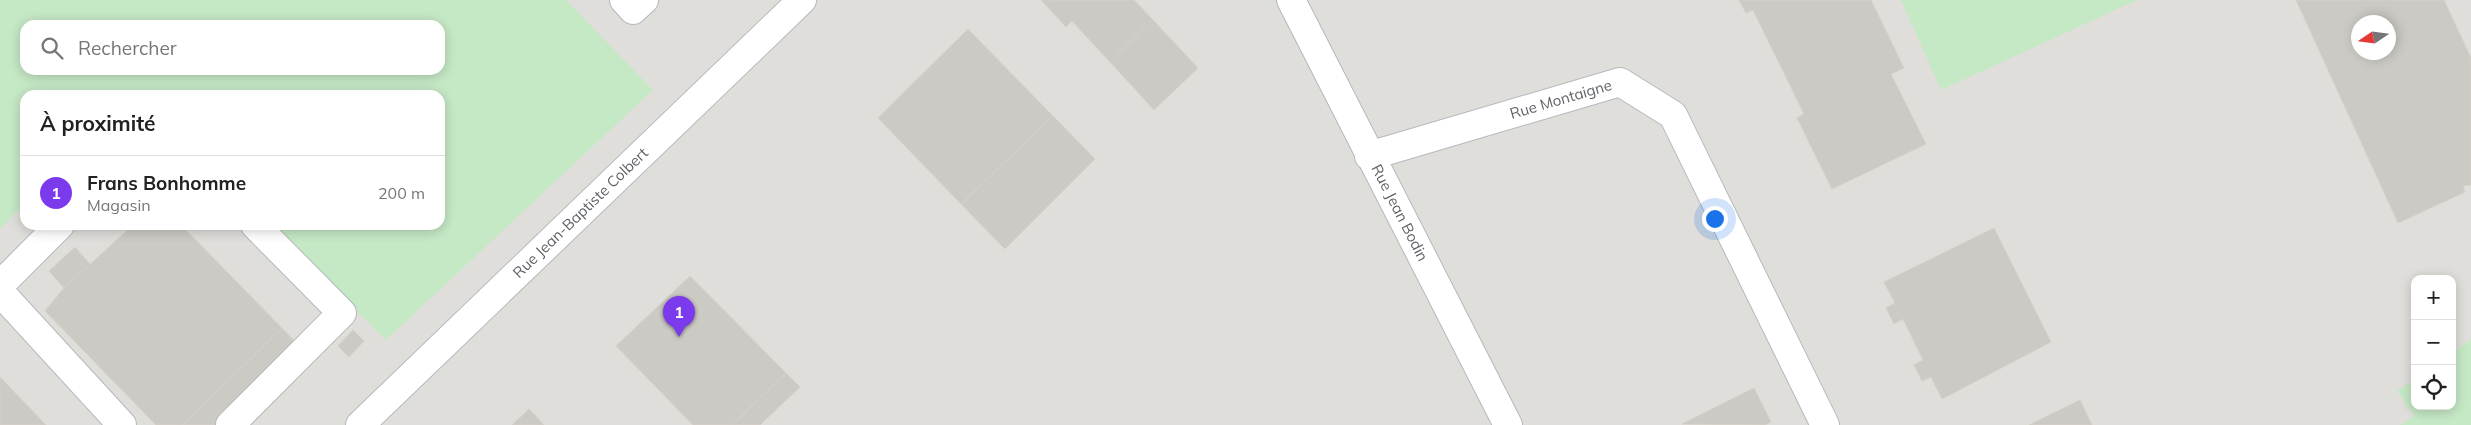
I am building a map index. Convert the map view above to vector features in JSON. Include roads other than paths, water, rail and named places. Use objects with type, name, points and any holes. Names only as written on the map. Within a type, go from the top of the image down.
[{"type":"street","points":[[624,0],[633,10],[644,0]]},
{"type":"street","name":"Rue Jean-Baptiste Colbert","points":[[360,425],[802,0]]},
{"type":"street","name":"Rue Jean Bodin","points":[[1291,0],[1508,425]]},
{"type":"street","name":"Rue Montaigne","points":[[1369,156],[1620,82],[1673,115],[1825,425]]},
{"type":"street","points":[[0,285],[55,230]]},
{"type":"street","points":[[230,425],[342,313],[260,230]]},
{"type":"street","points":[[0,292],[122,425]]},
{"type":"place","name":"Frans Bonhomme","points":[[679,337]]}]
